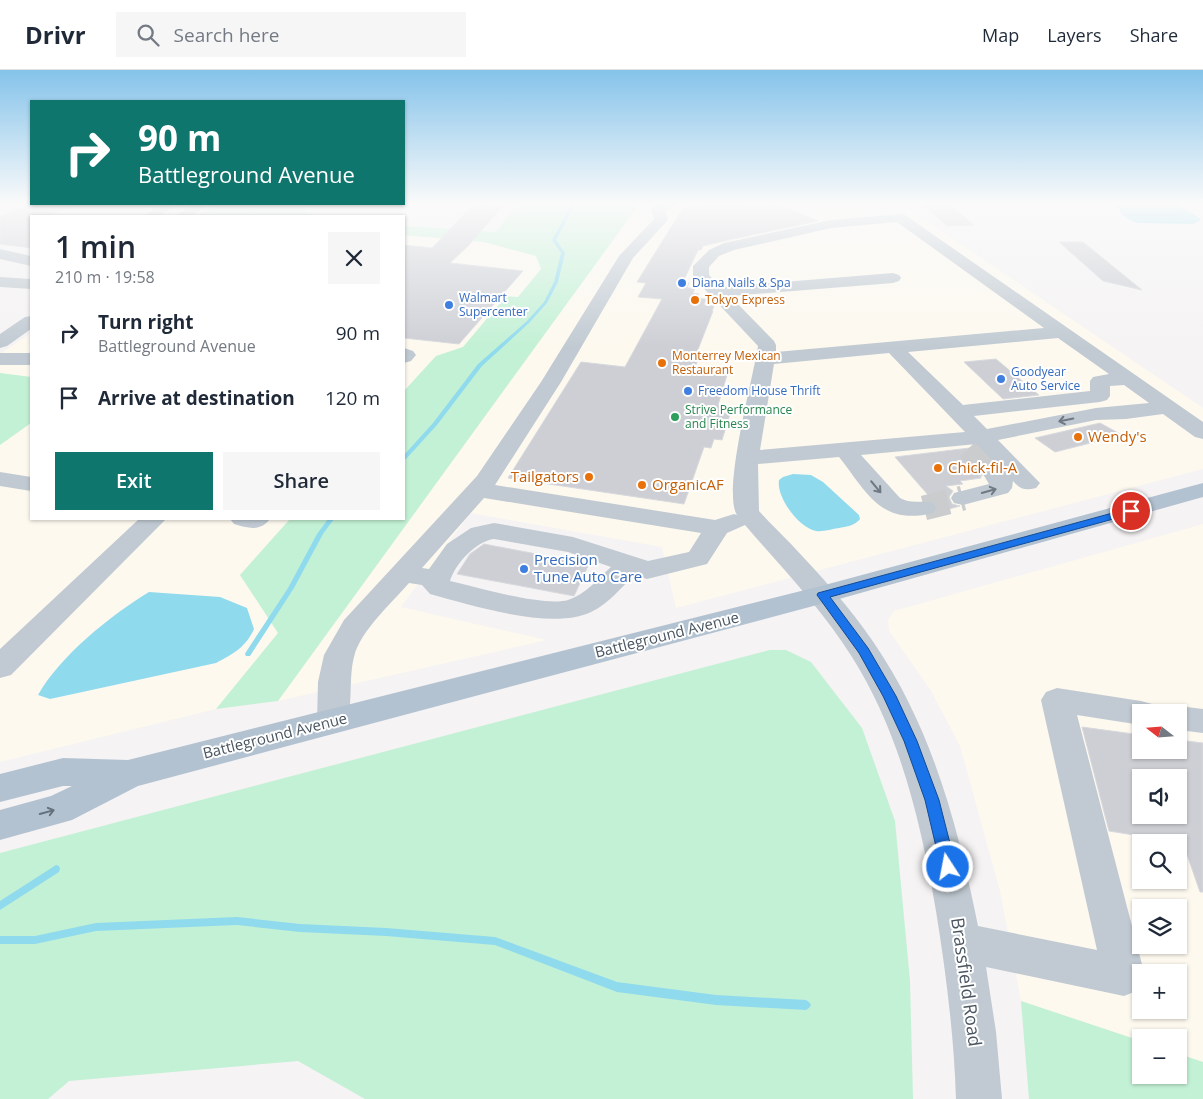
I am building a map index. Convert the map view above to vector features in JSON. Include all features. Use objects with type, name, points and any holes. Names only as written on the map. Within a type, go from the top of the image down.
[{"type":"main road","name":"Battleground Avenue","points":[[0,825],[59,809],[129,774],[822,595],[1203,490]]},
{"type":"main road","name":"Battleground Avenue","points":[[0,788],[63,772],[129,774]]},
{"type":"street","points":[[333,721],[334,682],[339,655],[354,627],[486,481],[551,382],[632,251]]},
{"type":"street","points":[[479,490],[717,528],[752,516],[747,511],[745,480],[752,421],[766,359],[767,344],[702,276],[701,266],[718,251]]},
{"type":"street","points":[[947,251],[1203,432]]},
{"type":"street","points":[[0,254],[30,261]]},
{"type":"street","points":[[717,292],[893,278]]},
{"type":"street","points":[[0,282],[30,284]]},
{"type":"street","points":[[0,342],[30,322]]},
{"type":"street","points":[[766,359],[1062,332]]},
{"type":"street","points":[[893,347],[958,412],[970,442],[1028,483]]},
{"type":"street","points":[[0,360],[30,359]]},
{"type":"street","points":[[958,412],[1100,396],[1100,381],[1128,379]]},
{"type":"street","points":[[748,458],[845,449],[970,442],[1096,414],[1114,414],[1167,407]]},
{"type":"street","points":[[845,449],[883,495],[896,507],[910,510],[924,508]]},
{"type":"street","points":[[963,498],[1000,488],[1001,480],[995,474]]},
{"type":"street","points":[[0,478],[30,484]]},
{"type":"street","name":"Brassfield Road","points":[[752,516],[822,595],[864,651],[889,696],[910,741],[932,800],[944,848],[972,1011],[979,1099]]},
{"type":"street","points":[[0,667],[152,520]]},
{"type":"street","points":[[629,564],[601,592],[572,609],[546,610],[440,588],[436,585],[436,579],[456,550],[480,533],[494,531],[573,546],[629,564],[647,570],[698,558],[717,528]]},
{"type":"street","points":[[403,573],[436,579]]},
{"type":"street","points":[[961,942],[1124,976],[1056,700],[1132,712]]},
{"type":"street","points":[[1188,719],[1203,721]]},
{"type":"shaded area","name":"Walmart Supercenter","points":[[405,251],[518,251],[536,256],[541,269],[518,297],[506,296],[463,347],[436,356],[405,390]]},
{"type":"shaded area","points":[[605,251],[971,251],[1203,408],[1203,469],[676,608],[662,547],[470,513],[401,607],[547,640],[278,701]]},
{"type":"shaded area","points":[[30,334],[30,377],[0,373],[0,354]]},
{"type":"shaded area","points":[[30,424],[30,520],[289,520],[240,575],[278,633],[216,709],[0,762],[0,445]]},
{"type":"shaded area","points":[[1203,524],[1203,1062],[1187,1057],[1187,1029],[1132,1029],[1132,1038],[1021,1001],[1000,891],[960,746],[930,689],[889,631],[888,620],[894,611]]},
{"type":"green space","points":[[518,251],[605,251],[278,701],[216,709],[278,633],[240,575],[289,520],[405,520],[405,390],[436,356],[463,347],[506,296],[518,297],[541,269],[536,256]]},
{"type":"green space","points":[[0,373],[30,377],[30,424],[0,445]]},
{"type":"green space","points":[[770,650],[786,650],[811,662],[862,728],[895,821],[910,981],[913,1099],[365,1099],[298,1061],[69,1081],[48,1099],[0,1099],[0,853]]},
{"type":"green space","points":[[1021,1001],[1132,1038],[1132,1084],[1187,1084],[1187,1057],[1203,1062],[1203,1099],[1029,1099]]},
{"type":"water","points":[[793,474],[811,475],[823,482],[859,515],[860,519],[856,523],[845,527],[822,531],[809,529],[790,511],[781,495],[779,480]]},
{"type":"water","points":[[149,592],[220,597],[247,608],[254,629],[243,645],[216,663],[50,699],[38,695],[59,666],[73,651],[103,624]]},
{"type":"building","name":"Walmart Supercenter","points":[[405,251],[463,251],[450,263],[523,271],[459,344],[405,338]]},
{"type":"building","points":[[656,251],[698,251],[683,282],[689,283],[687,288],[695,288],[693,293],[699,294],[697,298],[706,299],[704,305],[714,306],[695,357],[699,358],[693,371],[727,375],[718,405],[725,405],[723,413],[730,414],[722,440],[714,439],[711,448],[704,447],[684,504],[508,478],[581,362],[625,367],[662,299],[638,297],[646,283],[637,282]]},
{"type":"building","points":[[1069,251],[1094,251],[1142,290],[1103,281]]},
{"type":"building","name":"Goodyear Auto Service","points":[[996,359],[1039,395],[1003,399],[964,362]]},
{"type":"building","name":"Wendy's","points":[[1100,423],[1122,435],[1055,452],[1035,438]]},
{"type":"building","name":"Chick-fil-A","points":[[978,447],[995,465],[986,468],[982,476],[980,476],[981,478],[960,481],[963,484],[946,486],[953,491],[949,497],[952,504],[960,506],[942,511],[895,457]]},
{"type":"building","name":"Precision Tune Auto Care","points":[[484,544],[589,564],[574,596],[457,574],[470,554]]},
{"type":"building","points":[[1082,727],[1132,734],[1132,759],[1188,759],[1188,741],[1203,743],[1203,892],[1200,892],[1187,855],[1187,834],[1132,835],[1109,831]]},
{"type":"waterway","points":[[405,457],[435,424],[480,365],[528,322],[546,302],[556,282],[563,253],[562,251]]},
{"type":"waterway","points":[[248,654],[291,588],[320,534],[330,520]]},
{"type":"waterway","points":[[0,906],[56,869]]},
{"type":"waterway","points":[[0,940],[35,940],[96,927],[237,921],[300,928],[386,932],[495,941],[617,987],[716,1000],[806,1005]]},
{"type":"tunnel","points":[[969,448],[995,474]]},
{"type":"tunnel","points":[[924,508],[963,498]]},
{"type":"place","name":"Diana Nails & Spa","points":[[682,283]]},
{"type":"place","name":"Tokyo Express","points":[[695,300]]},
{"type":"place","name":"Walmart Supercenter","points":[[449,305]]},
{"type":"place","name":"Monterrey Mexican Restaurant","points":[[662,363]]},
{"type":"place","name":"Goodyear Auto Service","points":[[1001,379]]},
{"type":"place","name":"Freedom House Thrift","points":[[688,391]]},
{"type":"place","name":"Strive Performance and Fitness","points":[[675,417]]},
{"type":"place","name":"Wendy's","points":[[1078,437]]},
{"type":"place","name":"Chick-fil-A","points":[[938,468]]},
{"type":"place","name":"Tailgators","points":[[589,477]]},
{"type":"place","name":"OrganicAF","points":[[642,485]]},
{"type":"place","name":"Precision Tune Auto Care","points":[[524,569]]},
{"type":"route","points":[[948,867],[932,800],[910,741],[889,696],[864,651],[822,595],[1131,511]]}]
